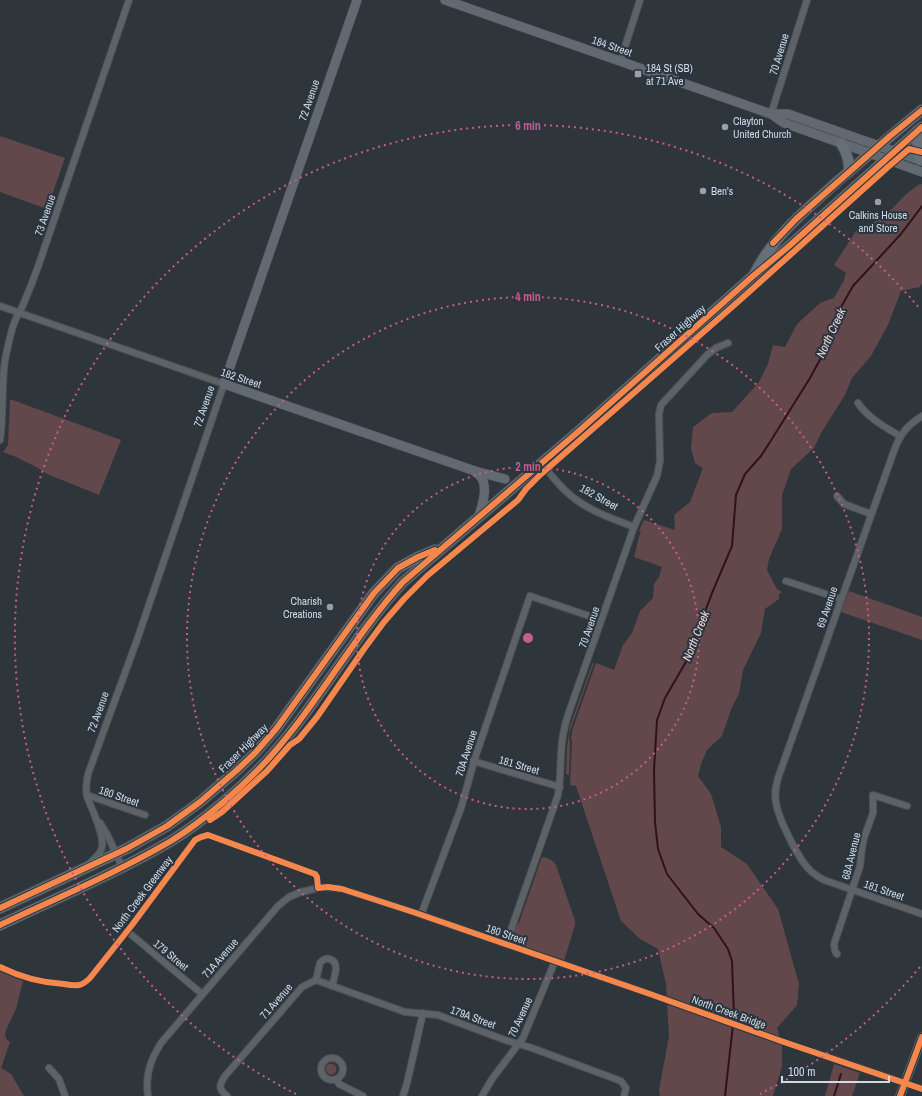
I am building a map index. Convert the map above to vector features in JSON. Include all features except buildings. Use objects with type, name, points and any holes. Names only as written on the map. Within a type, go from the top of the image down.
[{"type":"main road","name":"Fraser Highway","points":[[753,276],[773,243],[797,218],[870,153],[922,110]]},
{"type":"main road","name":"Fraser Highway","points":[[0,925],[122,867],[172,840],[203,818],[255,772],[291,732],[366,627],[388,598],[404,582],[782,252],[920,129]]},
{"type":"main road","points":[[920,129],[917,140],[921,161]]},
{"type":"main road","points":[[841,143],[849,159],[849,172]]},
{"type":"main road","name":"Fraser Highway","points":[[0,908],[126,849],[167,826],[200,802],[237,770],[280,724],[374,593],[398,568],[418,556],[435,550],[449,542]]},
{"type":"street","name":"73 Avenue","points":[[0,440],[2,424],[3,379],[15,319],[23,306],[39,264],[129,0]]},
{"type":"street","name":"72 Avenue","points":[[122,867],[87,795],[86,786],[88,774],[137,640],[356,0]]},
{"type":"street","name":"184 Street","points":[[444,0],[771,114],[784,123],[922,172]]},
{"type":"street","points":[[620,62],[640,0]]},
{"type":"street","name":"70 Avenue","points":[[771,114],[806,0]]},
{"type":"street","name":"184 Street","points":[[771,114],[788,114],[921,161]]},
{"type":"street","name":"182 Street","points":[[0,306],[475,470],[505,479]]},
{"type":"street","name":"70 Avenue","points":[[506,944],[558,795],[560,787],[564,729],[634,527],[657,476],[660,461],[659,414],[661,404],[708,354],[716,348],[728,343]]},
{"type":"street","points":[[858,403],[867,414],[900,436]]},
{"type":"street","name":"69 Avenue","points":[[779,816],[775,794],[778,778],[871,514],[900,436],[908,426],[922,416]]},
{"type":"street","name":"182 Street","points":[[541,463],[567,493],[582,504],[596,512],[634,527]]},
{"type":"street","points":[[475,470],[484,483],[484,496],[479,516]]},
{"type":"street","points":[[837,496],[844,504],[871,514]]},
{"type":"street","points":[[786,581],[841,599]]},
{"type":"street","name":"70A Avenue","points":[[422,915],[461,808],[474,761],[530,596],[602,620]]},
{"type":"street","name":"181 Street","points":[[474,761],[560,787]]},
{"type":"street","name":"180 Street","points":[[87,795],[145,815]]},
{"type":"street","name":"68A Avenue","points":[[837,954],[834,944],[860,866],[864,838],[873,814],[873,795],[907,806]]},
{"type":"street","name":"181 Street","points":[[779,816],[804,863],[818,876],[824,880],[922,914]]},
{"type":"street","name":"72 Avenue","points":[[86,867],[103,847],[98,820]]},
{"type":"street","name":"71A Avenue","points":[[148,1096],[147,1076],[154,1055],[161,1043],[278,906],[289,897],[301,892],[323,887],[342,889],[355,893]]},
{"type":"street","name":"180 Street","points":[[355,893],[650,994]]},
{"type":"street","name":"179 Street","points":[[127,931],[202,994]]},
{"type":"street","points":[[316,980],[320,963],[324,959],[330,959],[336,968],[332,986]]},
{"type":"street","name":"70 Avenue","points":[[482,1096],[501,1065],[519,1044],[525,1034],[555,961]]},
{"type":"street","name":"179A Street","points":[[316,980],[405,1012],[438,1015],[621,1081],[626,1088],[624,1096]]},
{"type":"street","name":"71 Avenue","points":[[227,1096],[221,1091],[220,1087],[225,1076],[302,987],[316,980]]},
{"type":"street","points":[[402,1096],[407,1083],[423,1013]]},
{"type":"street","points":[[900,1096],[922,1037]]},
{"type":"street","points":[[814,1052],[922,1089]]},
{"type":"street","points":[[49,1068],[59,1079],[66,1096]]},
{"type":"street","points":[[336,1079],[339,1084],[363,1096]]},
{"type":"shaded area","points":[[0,136],[65,158],[47,209],[0,192]]},
{"type":"shaded area","points":[[922,184],[922,283],[920,287],[901,291],[888,325],[871,356],[852,378],[845,395],[821,433],[814,448],[791,469],[782,495],[782,529],[769,559],[767,570],[777,589],[782,592],[779,594],[779,599],[765,609],[761,633],[743,670],[739,694],[732,707],[722,736],[707,750],[698,776],[711,794],[721,827],[721,847],[747,864],[778,909],[799,984],[797,1005],[777,1028],[782,1046],[782,1067],[773,1096],[660,1096],[659,1090],[669,1036],[666,984],[658,949],[640,939],[621,921],[576,786],[570,785],[571,738],[573,728],[596,663],[614,670],[623,645],[632,633],[640,611],[653,598],[654,584],[659,577],[662,567],[634,557],[641,532],[639,531],[644,520],[675,530],[674,515],[690,502],[703,468],[695,463],[691,448],[693,427],[712,413],[732,412],[759,382],[768,364],[773,345],[785,347],[797,324],[820,303],[834,298],[844,280],[846,273],[834,265],[856,231],[878,220],[892,209],[904,196],[918,185]]},
{"type":"shaded area","points":[[10,399],[121,440],[99,495],[47,474],[16,457],[3,452],[8,445]]},
{"type":"shaded area","points":[[849,591],[922,617],[922,640],[841,612]]},
{"type":"shaded area","points":[[593,662],[594,663],[570,731],[569,775],[566,774],[567,747],[570,726]]},
{"type":"shaded area","points":[[542,857],[550,860],[556,865],[575,921],[564,961],[520,945],[514,941],[513,938],[514,928],[519,923]]},
{"type":"shaded area","points":[[0,970],[23,981],[16,1009],[6,1030],[5,1035],[7,1040],[10,1042],[1,1068],[11,1074],[24,1096],[0,1096]]},
{"type":"shaded area","points":[[331,1063],[335,1065],[337,1069],[335,1073],[331,1075],[327,1073],[325,1069],[327,1065]]},
{"type":"shaded area","points":[[834,1064],[860,1073],[852,1096],[825,1096]]},
{"type":"waterway","name":"North Creek","points":[[725,1096],[734,1016],[732,961],[728,949],[714,928],[698,914],[667,874],[658,849],[655,822],[654,770],[657,720],[665,698],[687,660],[712,593],[732,546],[736,495],[745,474],[761,456],[810,378],[823,354],[841,307],[853,286],[901,234],[922,206]]},
{"type":"waterway","points":[[834,1096],[841,1074]]},
{"type":"cycle path","points":[[773,243],[797,218],[890,136],[922,110]]},
{"type":"cycle path","name":"North Creek Greenway","points":[[0,925],[150,853],[184,833],[236,791],[270,757],[288,736],[368,624],[403,582],[579,431],[922,127]]},
{"type":"cycle path","points":[[210,820],[222,812],[267,771],[290,745],[299,739],[317,717],[384,622],[427,576],[518,500],[526,489],[540,475],[740,300],[909,149],[922,152]]},
{"type":"cycle path","points":[[0,908],[126,849],[167,826],[200,802],[255,753],[276,729],[374,593],[398,568],[435,550]]},
{"type":"cycle path","name":"North Creek Greenway","points":[[0,967],[23,977],[39,981],[73,985],[84,983],[90,978],[132,925],[195,840],[208,835],[315,874],[317,877],[318,888],[328,887],[342,889],[413,912],[922,1089]]},
{"type":"cycle path","points":[[900,1096],[922,1037]]},
{"type":"place","name":"184 St (SB) at 71 Ave","points":[[638,74]]},
{"type":"place","name":"Clayton United Church","points":[[725,127]]},
{"type":"place","name":"Ben's","points":[[703,191]]},
{"type":"place","name":"Calkins House and Store","points":[[878,202]]},
{"type":"place","name":"Charish Creations","points":[[330,607]]}]
